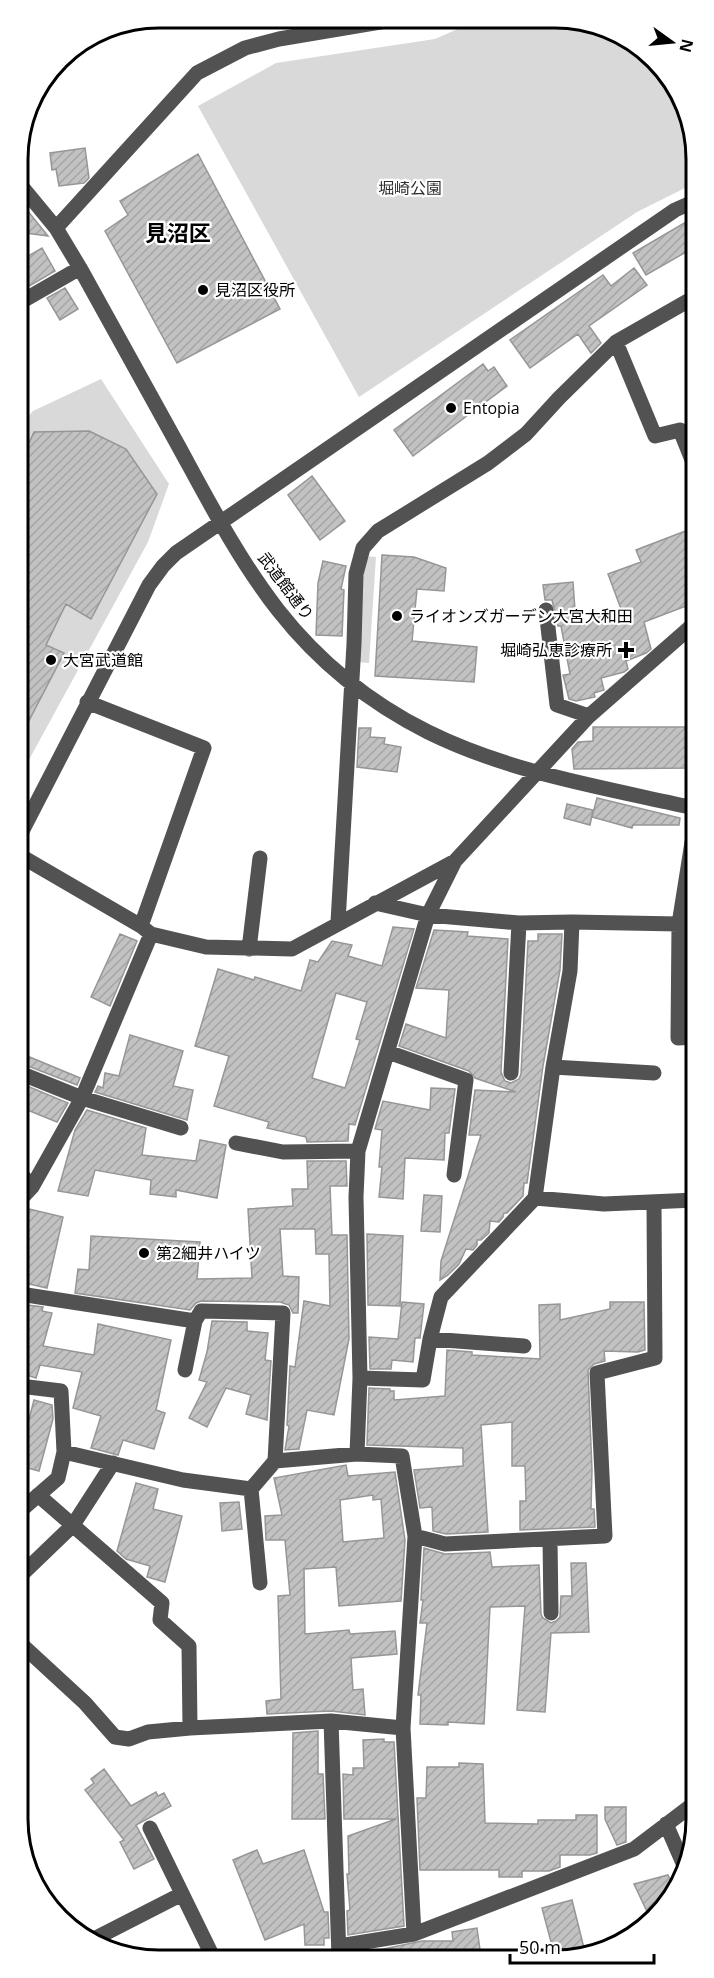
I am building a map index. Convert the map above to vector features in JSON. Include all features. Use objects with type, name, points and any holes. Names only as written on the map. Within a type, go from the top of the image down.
[{"type":"street","points":[[56,228],[197,73],[245,48],[279,39],[341,29]]},
{"type":"street","name":"武道館通り","points":[[29,195],[56,228],[80,268],[221,523],[278,610],[332,668],[369,698],[428,732],[490,758],[538,773],[686,806]]},
{"type":"street","points":[[29,818],[149,585],[163,566],[176,554],[675,210],[686,205]]},
{"type":"street","points":[[29,297],[80,268]]},
{"type":"street","points":[[338,922],[356,574],[363,548],[378,531],[488,463],[526,434],[616,342],[686,302]]},
{"type":"street","points":[[616,342],[656,436],[680,430],[686,445]]},
{"type":"street","points":[[546,610],[557,705],[589,716]]},
{"type":"street","points":[[357,1455],[360,1378],[356,1197],[358,1151],[428,915],[455,861],[589,716],[686,631]]},
{"type":"street","points":[[28,1191],[82,1098],[146,930],[204,748],[87,702]]},
{"type":"street","points":[[249,949],[260,858]]},
{"type":"street","points":[[29,861],[146,930],[206,947],[249,949],[292,949],[338,922],[455,861]]},
{"type":"street","points":[[685,1038],[678,1038],[679,924],[686,883]]},
{"type":"street","points":[[375,903],[428,915],[519,923],[679,924]]},
{"type":"street","points":[[360,1378],[423,1380],[430,1339],[441,1297],[535,1198],[553,1067],[570,971],[573,922]]},
{"type":"street","points":[[511,1073],[519,923]]},
{"type":"street","points":[[388,1052],[466,1080],[454,1175]]},
{"type":"street","points":[[553,1067],[654,1073]]},
{"type":"street","points":[[28,1076],[82,1098],[181,1128]]},
{"type":"street","points":[[236,1143],[283,1152],[358,1151]]},
{"type":"street","points":[[28,1183],[32,1187]]},
{"type":"street","points":[[535,1198],[604,1204],[685,1201]]},
{"type":"street","points":[[415,1536],[445,1544],[605,1536],[597,1373],[654,1358],[654,1203]]},
{"type":"street","points":[[28,1295],[195,1321]]},
{"type":"street","points":[[185,1370],[195,1321],[201,1311],[283,1312],[274,1461],[251,1489],[260,1583]]},
{"type":"street","points":[[430,1339],[524,1346]]},
{"type":"street","points":[[28,1387],[61,1391],[64,1452],[57,1478],[28,1504]]},
{"type":"street","points":[[64,1452],[183,1480],[251,1489]]},
{"type":"street","points":[[274,1461],[357,1455],[402,1456],[415,1536],[403,1728],[414,1934]]},
{"type":"street","points":[[28,1568],[73,1525],[113,1463]]},
{"type":"street","points":[[38,1495],[162,1603],[160,1620],[189,1646],[190,1728]]},
{"type":"street","points":[[549,1539],[551,1613]]},
{"type":"street","points":[[28,1651],[85,1703],[115,1737],[129,1739],[148,1732],[190,1728],[331,1721],[403,1728]]},
{"type":"street","points":[[331,1721],[339,1950]]},
{"type":"street","points":[[347,1950],[414,1934],[634,1850],[685,1810]]},
{"type":"street","points":[[666,1824],[680,1855]]},
{"type":"street","points":[[150,1828],[210,1950]]},
{"type":"street","points":[[101,1935],[182,1894]]},
{"type":"green space","name":"堀崎公園","points":[[459,28],[554,28],[588,33],[620,46],[634,56],[642,63],[642,72],[652,72],[663,87],[679,118],[683,134],[686,188],[637,212],[359,397],[198,106],[276,63],[435,39]]},
{"type":"green space","name":"大宮武道館","points":[[101,379],[169,484],[148,542],[29,760],[29,416],[33,411]]},
{"type":"green space","points":[[364,556],[376,557],[369,663],[358,662]]},
{"type":"building","points":[[85,148],[89,178],[84,183],[59,186],[56,169],[52,170],[50,153]]},
{"type":"building","points":[[198,154],[280,309],[177,363],[105,231],[128,215],[120,201]]},
{"type":"building","points":[[29,213],[48,236],[29,233]]},
{"type":"building","points":[[686,222],[686,252],[646,275],[633,253]]},
{"type":"building","points":[[42,248],[55,271],[29,286],[29,256]]},
{"type":"building","points":[[634,268],[647,285],[589,326],[601,343],[591,353],[578,334],[530,368],[510,340],[603,275],[611,286]]},
{"type":"building","points":[[65,288],[78,309],[60,320],[47,298]]},
{"type":"building","name":"Entopia","points":[[483,364],[488,371],[494,367],[507,386],[413,456],[394,430]]},
{"type":"building","points":[[89,431],[126,449],[157,494],[91,619],[66,604],[46,645],[64,653],[29,721],[29,443],[34,432]]},
{"type":"building","points":[[312,476],[345,521],[320,540],[288,495]]},
{"type":"building","points":[[686,531],[686,606],[644,622],[651,649],[626,661],[628,669],[624,672],[601,678],[604,690],[594,693],[595,697],[576,701],[569,699],[563,675],[570,674],[561,626],[558,626],[552,600],[545,600],[543,585],[573,582],[575,610],[579,623],[621,609],[608,574],[641,562],[636,550]]},
{"type":"building","name":"ライオンズガーデン大宮大和田","points":[[382,555],[414,557],[446,568],[444,591],[417,589],[412,641],[477,647],[474,682],[375,676]]},
{"type":"building","points":[[323,561],[346,566],[341,589],[344,590],[342,636],[316,635],[318,583]]},
{"type":"building","points":[[593,727],[686,727],[686,768],[574,769],[572,749],[578,742],[593,741]]},
{"type":"building","points":[[359,728],[371,728],[370,737],[385,738],[384,744],[401,747],[397,772],[357,767]]},
{"type":"building","points":[[597,798],[680,818],[679,825],[633,825],[632,828],[592,817]]},
{"type":"building","points":[[567,804],[593,810],[590,825],[564,818]]},
{"type":"building","points":[[393,927],[414,929],[355,1125],[349,1124],[348,1141],[307,1142],[306,1137],[267,1128],[269,1122],[214,1106],[229,1056],[195,1046],[218,969],[301,991],[310,960],[318,962],[332,941],[352,945],[348,956],[382,966]],"holes":[[[336,993],[367,1002],[356,1039],[360,1040],[345,1088],[312,1078]]]},
{"type":"building","points":[[434,930],[468,932],[467,936],[508,939],[501,1072],[505,1081],[511,1083],[519,1079],[521,1074],[528,941],[538,941],[538,934],[562,934],[560,970],[543,1066],[527,1183],[524,1183],[523,1196],[507,1213],[504,1213],[499,1222],[490,1221],[489,1233],[481,1240],[477,1240],[477,1245],[473,1250],[466,1249],[459,1264],[440,1280],[441,1261],[481,1135],[469,1135],[475,1090],[516,1092],[475,1078],[469,1071],[399,1046],[406,1024],[446,1038],[449,990],[416,988]]},
{"type":"building","points":[[120,934],[137,941],[110,1006],[91,997]]},
{"type":"building","points":[[130,1035],[183,1051],[173,1086],[193,1090],[187,1120],[95,1092],[98,1086],[103,1088],[105,1073],[119,1076]]},
{"type":"building","points":[[28,1057],[80,1078],[77,1085],[28,1066]]},
{"type":"building","points":[[28,1087],[68,1103],[57,1122],[28,1110]]},
{"type":"building","points":[[431,1088],[455,1089],[449,1133],[445,1133],[444,1160],[405,1158],[403,1199],[379,1197],[382,1130],[375,1129],[383,1101],[430,1110]]},
{"type":"building","points":[[87,1110],[146,1128],[142,1155],[196,1161],[200,1140],[226,1145],[217,1198],[176,1190],[176,1197],[150,1194],[151,1180],[95,1170],[88,1196],[58,1191],[75,1130]]},
{"type":"building","points":[[307,1161],[346,1161],[347,1186],[330,1186],[332,1235],[347,1235],[349,1339],[334,1415],[307,1410],[299,1449],[285,1450],[289,1426],[287,1425],[290,1366],[295,1367],[304,1301],[330,1306],[329,1254],[316,1254],[315,1229],[280,1229],[283,1276],[299,1277],[298,1313],[293,1313],[289,1305],[280,1302],[201,1301],[190,1310],[75,1293],[78,1269],[89,1270],[91,1236],[200,1242],[197,1279],[252,1278],[248,1209],[293,1206],[292,1189],[308,1189]]},
{"type":"building","points":[[424,1195],[442,1196],[440,1232],[421,1231]]},
{"type":"building","points":[[29,1209],[63,1217],[47,1288],[28,1284]]},
{"type":"building","points":[[367,1234],[403,1236],[400,1306],[368,1305]]},
{"type":"building","points":[[402,1302],[424,1304],[420,1338],[415,1338],[413,1362],[392,1360],[391,1369],[370,1369],[369,1337],[398,1339]]},
{"type":"building","points":[[610,1302],[644,1302],[645,1350],[638,1352],[604,1351],[605,1361],[594,1364],[588,1370],[592,1470],[591,1509],[594,1509],[595,1527],[520,1530],[520,1501],[526,1501],[525,1466],[512,1466],[512,1422],[481,1425],[488,1532],[446,1534],[433,1531],[432,1507],[420,1508],[414,1470],[463,1466],[463,1448],[367,1445],[369,1388],[390,1389],[394,1391],[394,1400],[445,1396],[447,1350],[472,1352],[472,1355],[540,1359],[539,1305],[560,1304],[560,1320],[610,1309]]},
{"type":"building","points":[[28,1305],[43,1307],[42,1311],[52,1313],[43,1346],[94,1355],[98,1324],[171,1340],[156,1410],[165,1413],[154,1449],[123,1440],[118,1455],[91,1448],[101,1416],[73,1408],[82,1372],[40,1365],[36,1378],[28,1376]]},
{"type":"building","points":[[212,1321],[247,1322],[247,1331],[268,1333],[265,1360],[271,1361],[267,1420],[246,1414],[251,1395],[226,1388],[207,1427],[189,1418],[207,1382],[199,1380]]},
{"type":"building","points":[[34,1400],[52,1405],[53,1419],[39,1471],[28,1468],[28,1422]]},
{"type":"building","points":[[346,1465],[348,1476],[395,1472],[405,1540],[401,1601],[339,1606],[336,1567],[304,1569],[305,1634],[349,1630],[350,1634],[395,1631],[397,1654],[351,1658],[353,1690],[363,1689],[365,1715],[331,1711],[267,1714],[266,1701],[281,1699],[278,1596],[290,1595],[285,1540],[266,1540],[265,1516],[282,1515],[274,1478]],"holes":[[[373,1495],[373,1500],[381,1499],[384,1538],[343,1542],[340,1500]]]},
{"type":"building","points":[[136,1483],[158,1489],[153,1509],[182,1516],[165,1582],[147,1577],[150,1566],[126,1559],[117,1551]]},
{"type":"building","points":[[239,1502],[242,1529],[222,1531],[220,1503]]},
{"type":"building","points":[[424,1548],[445,1554],[490,1552],[492,1567],[539,1565],[541,1614],[551,1623],[560,1617],[561,1596],[572,1596],[571,1563],[586,1563],[589,1632],[551,1633],[545,1712],[517,1710],[525,1606],[490,1607],[484,1724],[448,1722],[448,1725],[420,1724],[421,1695],[418,1695],[427,1623],[420,1623]]},
{"type":"building","points":[[318,1731],[318,1774],[323,1774],[325,1819],[292,1819],[293,1733]]},
{"type":"building","points":[[384,1739],[384,1742],[394,1742],[404,1926],[348,1935],[347,1911],[350,1910],[347,1874],[349,1874],[348,1836],[396,1819],[344,1819],[343,1774],[353,1775],[353,1768],[364,1768],[363,1740]]},
{"type":"building","points":[[459,1763],[483,1764],[485,1823],[538,1824],[538,1820],[576,1820],[576,1815],[597,1815],[597,1853],[560,1855],[560,1867],[549,1871],[522,1871],[522,1877],[499,1877],[499,1870],[420,1870],[417,1798],[426,1798],[427,1767],[459,1767]]},
{"type":"building","points":[[104,1769],[131,1806],[156,1792],[158,1796],[164,1793],[171,1806],[136,1825],[154,1859],[134,1869],[120,1842],[124,1840],[85,1790],[94,1783],[91,1779]]},
{"type":"building","points":[[605,1807],[626,1807],[626,1842],[617,1845],[605,1819]]},
{"type":"building","points":[[257,1850],[263,1864],[304,1850],[324,1912],[328,1912],[329,1938],[324,1938],[324,1945],[305,1945],[304,1924],[265,1940],[233,1860]]},
{"type":"building","points":[[668,1875],[670,1879],[647,1911],[634,1884]]},
{"type":"building","points":[[572,1900],[584,1946],[553,1950],[542,1908]]},
{"type":"building","points":[[477,1928],[480,1950],[378,1950],[422,1941],[453,1941],[452,1932]]},
{"type":"place","name":"見沼区役所","points":[[203,290]]},
{"type":"place","name":"Entopia","points":[[451,408]]},
{"type":"place","name":"ライオンズガーデン大宮大和田","points":[[397,616]]},
{"type":"place","name":"堀崎弘恵診療所","points":[[626,650]]},
{"type":"place","name":"大宮武道館","points":[[51,660]]},
{"type":"place","name":"第2細井ハイツ","points":[[144,1253]]},
{"type":"district","name":"見沼区","points":[[178,233]]}]
